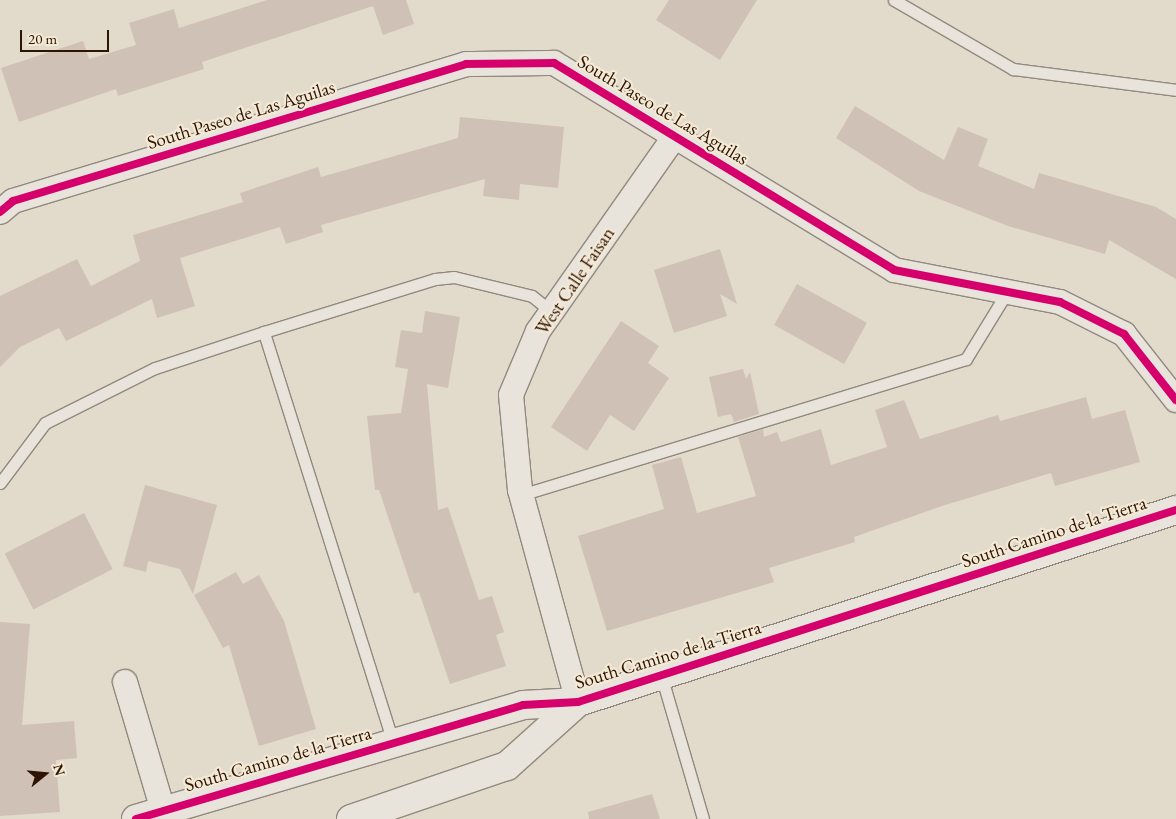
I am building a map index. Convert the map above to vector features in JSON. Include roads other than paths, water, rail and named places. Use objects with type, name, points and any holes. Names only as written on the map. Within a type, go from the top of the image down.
[{"type":"street","name":"South Paseo de Las Aguilas","points":[[0,212],[13,201],[466,64],[554,63],[894,270],[1060,302],[1124,334],[1176,400]]},
{"type":"street","name":"West Calle Faisan","points":[[578,702],[521,495],[511,395],[538,331],[675,136]]},
{"type":"street","name":"South Camino de la Tierra","points":[[136,819],[522,705],[578,702],[1176,510]]},
{"type":"street","name":"South Camino de la Tierra","points":[[125,682],[163,810]]},
{"type":"street","name":"South Camino de la Tierra","points":[[351,819],[507,766],[578,702]]},
{"type":"lane","points":[[894,0],[1014,69],[1176,90]]},
{"type":"lane","points":[[0,483],[45,422],[155,368],[435,279],[454,277],[532,296],[552,312]]},
{"type":"lane","points":[[521,495],[966,360],[1006,292]]},
{"type":"lane","points":[[264,332],[393,742]]},
{"type":"lane","points":[[660,676],[704,819]]}]
